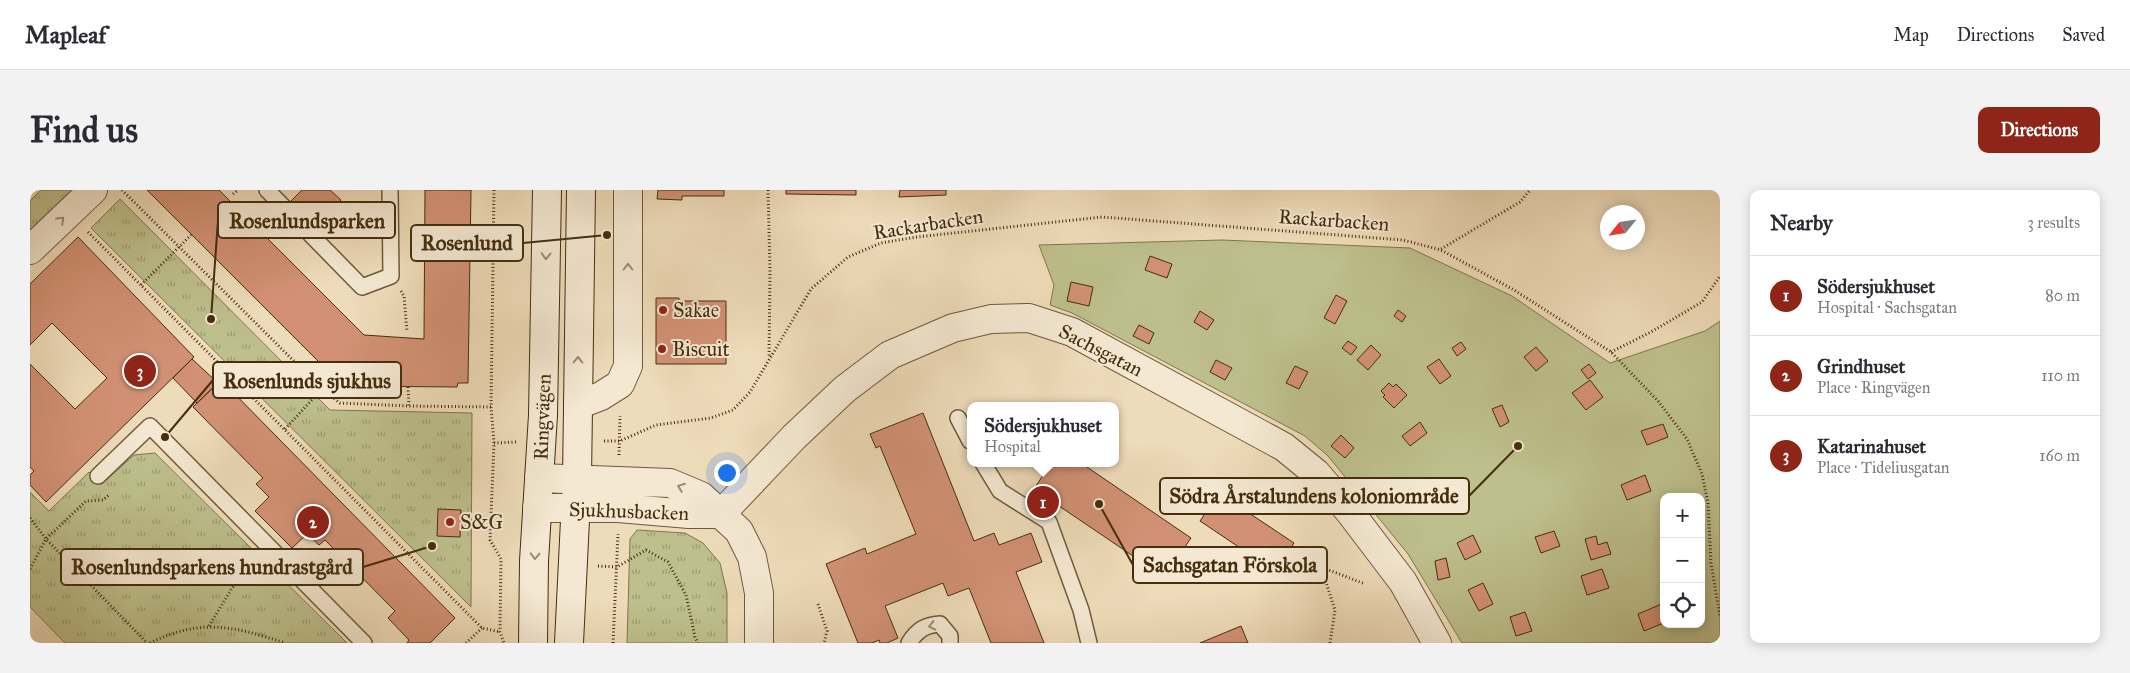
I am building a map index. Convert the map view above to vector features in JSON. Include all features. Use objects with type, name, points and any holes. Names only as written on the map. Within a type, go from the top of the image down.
[{"type":"street","name":"Ringvägen","points":[[533,643],[537,508],[544,415],[547,190]]},
{"type":"street","name":"Ringvägen","points":[[569,643],[577,479],[581,190]]},
{"type":"street","name":"Ringvägen","points":[[578,405],[601,396],[620,384],[628,366],[628,190]]},
{"type":"street","points":[[30,250],[82,197]]},
{"type":"street","name":"Sachsgatan","points":[[720,514],[794,437],[845,389],[890,355],[953,328],[991,318],[1029,318],[1072,332],[1284,447],[1316,473],[1349,511],[1403,582],[1437,643]]},
{"type":"street","name":"Sjukhusbacken","points":[[539,478],[670,482],[701,496],[739,532],[752,557],[759,593],[759,643]]},
{"type":"street","name":"Sjukhusbacken","points":[[537,508],[643,509],[689,514],[720,514]]},
{"type":"lane","points":[[266,190],[362,287],[391,276],[390,190]]},
{"type":"lane","points":[[958,418],[967,435]]},
{"type":"lane","points":[[98,476],[150,426],[364,643]]},
{"type":"lane","points":[[985,467],[1000,491],[1048,522],[1081,610],[1089,643]]},
{"type":"lane","points":[[909,643],[916,632],[930,625],[940,624],[950,636],[950,643]]},
{"type":"path","points":[[122,190],[322,389],[340,403],[491,407]]},
{"type":"path","points":[[233,194],[238,190]]},
{"type":"path","points":[[494,190],[491,407],[494,443],[490,540],[500,559],[500,632],[504,643]]},
{"type":"path","points":[[768,190],[770,270],[769,359]]},
{"type":"path","points":[[1440,250],[1520,202],[1530,190]]},
{"type":"path","points":[[82,197],[141,285],[482,628],[500,632]]},
{"type":"path","name":"Rackarbacken","points":[[620,441],[656,425],[712,418],[733,410],[750,392],[811,289],[848,257],[881,244],[917,237],[1102,216],[1403,240],[1440,250],[1514,290],[1611,352],[1658,401],[1687,439],[1702,474],[1708,503],[1711,563],[1720,617]]},
{"type":"path","points":[[141,285],[192,235]]},
{"type":"path","points":[[391,276],[404,296],[407,331]]},
{"type":"path","points":[[1611,352],[1651,332],[1702,302],[1720,276]]},
{"type":"path","points":[[408,387],[408,406]]},
{"type":"path","points":[[285,429],[322,389]]},
{"type":"path","points":[[30,569],[46,539],[86,501],[103,500]]},
{"type":"path","points":[[30,518],[46,539],[149,643],[172,632],[209,626],[248,631],[285,643]]},
{"type":"path","points":[[209,626],[232,588],[271,550]]},
{"type":"path","points":[[617,567],[646,550],[668,562],[686,595],[694,637],[698,643]]},
{"type":"path","points":[[1330,643],[1335,610],[1321,567],[1365,584]]},
{"type":"path","points":[[818,604],[827,631],[824,643]]},
{"type":"path","points":[[466,643],[482,628]]},
{"type":"green space","points":[[41,190],[72,190],[30,230],[30,201]]},
{"type":"green space","points":[[120,199],[330,410],[472,413],[471,607],[91,228]]},
{"type":"green space","points":[[1222,240],[1410,248],[1512,296],[1610,363],[1705,331],[1720,321],[1720,643],[1462,643],[1408,554],[1328,456],[1305,436],[1072,313],[1050,305],[1054,285],[1039,245]]},
{"type":"green space","points":[[155,453],[347,643],[65,643],[30,607],[30,492],[49,511],[89,472],[102,484],[134,455]]},
{"type":"green space","points":[[637,530],[685,533],[703,543],[720,563],[727,593],[727,643],[627,643],[630,539]]},
{"type":"building","points":[[147,190],[219,190],[364,335],[424,339],[425,190],[471,190],[468,383],[458,383],[457,387],[343,386]]},
{"type":"building","points":[[302,190],[330,190],[341,200],[314,227],[289,203]]},
{"type":"building","points":[[658,190],[724,190],[724,196],[682,196],[682,200],[657,199]]},
{"type":"building","points":[[786,190],[856,190],[856,195],[786,194]]},
{"type":"building","points":[[900,190],[946,190],[946,195],[899,197]]},
{"type":"building","points":[[78,237],[194,357],[46,502],[30,485],[30,475],[34,471],[30,467],[30,364],[75,409],[107,378],[52,323],[30,345],[30,284]]},
{"type":"building","points":[[1150,256],[1172,264],[1167,278],[1145,270]]},
{"type":"building","points":[[1071,282],[1093,287],[1089,306],[1067,301]]},
{"type":"building","points":[[1336,295],[1347,301],[1335,324],[1324,318]]},
{"type":"building","points":[[656,298],[679,298],[679,301],[726,301],[726,364],[656,364]]},
{"type":"building","points":[[1398,310],[1406,316],[1402,322],[1394,316]]},
{"type":"building","points":[[1200,311],[1214,320],[1207,330],[1194,322]]},
{"type":"building","points":[[1139,325],[1154,333],[1149,344],[1133,336]]},
{"type":"building","points":[[1348,341],[1357,347],[1351,355],[1342,348]]},
{"type":"building","points":[[1461,342],[1466,349],[1457,356],[1452,348]]},
{"type":"building","points":[[1371,345],[1381,355],[1368,370],[1357,360]]},
{"type":"building","points":[[1536,347],[1548,361],[1536,371],[1524,357]]},
{"type":"building","points":[[192,359],[218,383],[197,403],[173,378]]},
{"type":"building","points":[[1439,359],[1451,376],[1440,384],[1427,367]]},
{"type":"building","points":[[1216,360],[1232,368],[1225,380],[1210,372]]},
{"type":"building","points":[[1589,364],[1596,373],[1588,379],[1581,370]]},
{"type":"building","points":[[1295,366],[1308,372],[1299,389],[1286,383]]},
{"type":"building","points":[[221,380],[455,618],[430,643],[407,643],[409,640],[388,618],[395,611],[325,540],[319,545],[307,534],[292,548],[255,511],[269,497],[256,484],[263,478],[193,407]]},
{"type":"building","points":[[1590,380],[1603,397],[1586,410],[1572,393]]},
{"type":"building","points":[[1389,383],[1393,387],[1396,384],[1407,395],[1394,408],[1383,397],[1385,395],[1381,391]]},
{"type":"building","points":[[1502,405],[1509,422],[1500,427],[1492,409]]},
{"type":"building","points":[[923,413],[974,541],[994,533],[999,545],[1031,533],[1042,562],[1016,572],[1044,643],[991,643],[969,588],[948,596],[943,583],[885,606],[898,638],[887,643],[880,643],[879,640],[872,643],[858,643],[826,564],[865,548],[867,554],[916,534],[880,446],[876,448],[870,434]]},
{"type":"building","points":[[1420,422],[1427,433],[1410,446],[1402,436]]},
{"type":"building","points":[[1663,424],[1668,437],[1647,445],[1641,431]]},
{"type":"building","points":[[1341,435],[1354,448],[1345,458],[1331,446]]},
{"type":"building","points":[[1048,467],[1087,467],[1191,538],[1164,577],[1034,489]]},
{"type":"building","points":[[1645,475],[1651,491],[1627,500],[1621,485]]},
{"type":"building","points":[[1454,483],[1464,505],[1447,512],[1440,498],[1445,496],[1442,488]]},
{"type":"building","points":[[1219,493],[1294,543],[1276,572],[1200,521]]},
{"type":"building","points":[[438,509],[461,510],[460,537],[437,536]]},
{"type":"building","points":[[1554,531],[1560,546],[1541,553],[1535,537]]},
{"type":"building","points":[[1473,535],[1481,552],[1465,560],[1457,543]]},
{"type":"building","points":[[1596,536],[1598,545],[1607,542],[1611,554],[1591,560],[1585,539]]},
{"type":"building","points":[[1446,558],[1450,577],[1438,580],[1435,561]]},
{"type":"building","points":[[1602,569],[1609,588],[1587,595],[1581,576]]},
{"type":"building","points":[[1483,583],[1493,604],[1479,611],[1468,590]]},
{"type":"building","points":[[1660,605],[1660,625],[1644,631],[1638,614]]},
{"type":"building","points":[[1525,612],[1532,631],[1516,636],[1510,617]]},
{"type":"building","points":[[1241,626],[1248,643],[1200,643]]},
{"type":"place","name":"Rosenlund","points":[[607,235]]},
{"type":"place","name":"Sakae","points":[[663,310]]},
{"type":"place","name":"Rosenlundsparken","points":[[211,319]]},
{"type":"place","name":"Biscuit","points":[[662,349]]},
{"type":"place","name":"Katarinahuset","points":[[140,371]]},
{"type":"place","name":"Rosenlunds sjukhus","points":[[165,437]]},
{"type":"place","name":"Södra Årstalundens koloniområde","points":[[1518,446]]},
{"type":"place","name":"Södersjukhuset","points":[[1043,502]]},
{"type":"place","name":"Sachsgatan Förskola","points":[[1099,504]]},
{"type":"place","name":"Grindhuset","points":[[313,522]]},
{"type":"place","name":"S&G","points":[[450,522]]},
{"type":"place","name":"Rosenlundsparkens hundrastgård","points":[[432,546]]}]
